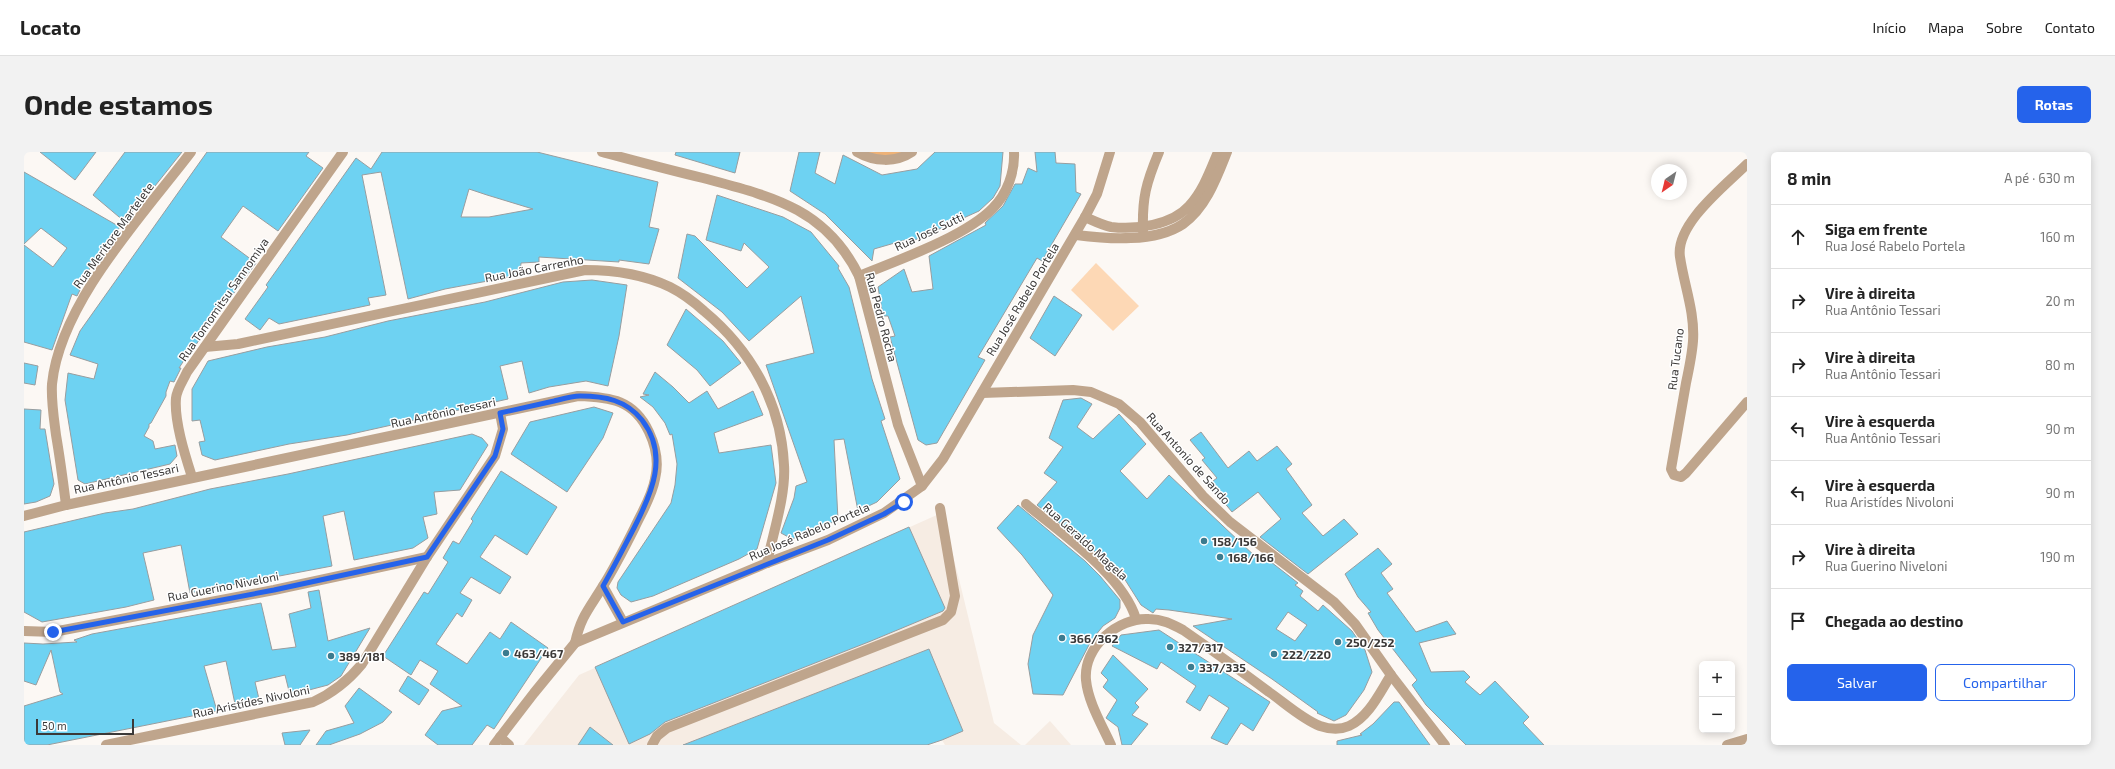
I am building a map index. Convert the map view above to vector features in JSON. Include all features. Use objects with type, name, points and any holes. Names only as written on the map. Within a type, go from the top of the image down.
[{"type":"street","name":"Rua Meritore Martelete","points":[[66,505],[53,410],[52,385],[57,357],[65,332],[82,300],[113,253],[191,152]]},
{"type":"street","name":"Rua Tomomitsu Sannomiya","points":[[192,477],[185,455],[176,399],[179,388],[187,372],[343,152]]},
{"type":"street","name":"Rua Pedro Rocha","points":[[602,152],[757,192],[784,202],[809,216],[827,231],[852,260],[860,276],[898,425],[922,486]]},
{"type":"street","points":[[857,152],[880,160],[891,160],[905,157],[912,152]]},
{"type":"street","name":"Rua José Sutti","points":[[860,276],[970,227],[994,208],[1004,194],[1011,179],[1014,152]]},
{"type":"street","name":"Rua José Rabelo Portela","points":[[497,741],[576,643],[623,622],[767,563],[828,540],[884,514],[922,486],[943,459],[1076,234],[1097,194],[1110,152]]},
{"type":"street","points":[[1143,237],[1143,201],[1145,188],[1159,152]]},
{"type":"street","points":[[1085,217],[1110,226],[1127,228],[1143,226],[1177,216],[1188,207],[1206,180],[1218,152]]},
{"type":"street","points":[[1076,234],[1106,238],[1143,237],[1166,232],[1183,224],[1195,213],[1214,183],[1227,152]]},
{"type":"street","name":"Rua Tucano","points":[[1747,164],[1694,218],[1686,230],[1681,244],[1680,256],[1690,301],[1693,341],[1671,469],[1674,475],[1681,477],[1686,473],[1747,402]]},
{"type":"street","name":"Rua João Carrenho","points":[[205,347],[238,344],[585,270],[617,270],[664,285],[691,300],[717,321],[738,342],[757,370],[770,400],[780,433],[785,466],[782,490],[767,563]]},
{"type":"street","name":"Rua Antonio de Sando","points":[[982,393],[1073,390],[1091,392],[1119,404],[1140,422],[1203,496],[1230,522],[1334,602],[1355,624],[1391,675],[1446,745]]},
{"type":"street","name":"Rua Antônio Tessari","points":[[24,516],[66,505],[192,477],[578,396],[605,397],[621,401],[635,411],[646,425],[655,445],[657,462],[656,479],[648,501],[603,586],[579,624],[576,643]]},
{"type":"street","name":"Rua Aristídes Nivoloni","points":[[106,745],[313,702],[330,695],[350,679],[362,664],[427,557],[495,456],[503,429],[500,413]]},
{"type":"street","name":"Rua Geraldo Magela","points":[[1026,504],[1116,583],[1132,606],[1136,619]]},
{"type":"street","points":[[652,745],[657,736],[667,728],[943,620],[951,612],[955,596],[940,508]]},
{"type":"street","name":"Rua Guerino Niveloni","points":[[24,631],[53,632],[274,590],[427,557]]},
{"type":"street","points":[[603,586],[623,622]]},
{"type":"street","points":[[1111,745],[1092,703],[1086,680],[1087,666],[1090,656],[1108,634],[1119,625],[1136,619],[1163,620],[1183,630],[1319,726],[1340,729],[1350,726],[1359,720],[1370,707],[1391,675]]},
{"type":"street","points":[[1727,745],[1747,739]]},
{"type":"street","points":[[497,741],[509,745]]},
{"type":"shaded area","points":[[857,152],[903,152],[891,160]]},
{"type":"shaded area","points":[[1096,263],[1139,306],[1113,331],[1071,290]]},
{"type":"shaded area","points":[[939,514],[948,536],[994,723],[1021,745],[945,745],[942,740],[927,745],[524,745],[579,675]]},
{"type":"shaded area","points":[[1050,721],[1071,745],[1025,745]]},
{"type":"building","points":[[40,152],[96,152],[75,180]]},
{"type":"building","points":[[125,152],[182,152],[147,196],[145,194],[125,222],[93,195]]},
{"type":"building","points":[[207,152],[309,152],[306,156],[323,168],[278,231],[243,206],[221,237],[256,263],[192,350],[192,348],[179,368],[181,368],[174,382],[170,381],[166,396],[149,424],[144,436],[153,441],[155,449],[175,445],[177,456],[170,464],[85,484],[78,480],[65,400],[68,373],[94,379],[98,364],[70,355],[80,331]]},
{"type":"building","points":[[382,152],[537,152],[658,182],[649,227],[659,229],[649,264],[619,260],[619,262],[539,257],[539,262],[521,263],[520,275],[445,289],[408,299],[381,172],[362,175],[386,295],[368,298],[370,305],[279,324],[269,318],[260,330],[245,319],[268,287],[266,285],[356,158],[371,169]],"holes":[[[469,189],[533,209],[489,217],[461,217]]]},
{"type":"building","points":[[676,152],[740,152],[735,173],[675,155]]},
{"type":"building","points":[[799,152],[820,152],[815,173],[835,184],[843,155],[882,175],[917,169],[935,152],[1003,152],[1000,186],[993,198],[979,211],[906,244],[905,240],[874,249],[872,261],[825,214],[790,191]]},
{"type":"building","points":[[1035,152],[1055,152],[1056,163],[1075,164],[1076,192],[1081,194],[1042,261],[1037,258],[978,357],[985,360],[937,443],[926,445],[918,440],[890,337],[895,336],[888,316],[883,316],[878,287],[904,269],[912,292],[933,289],[929,256],[986,225],[985,223],[1003,206],[1015,184],[1022,184],[1028,168],[1037,172]]},
{"type":"building","points":[[24,172],[120,227],[78,285],[81,288],[77,296],[72,294],[52,350],[24,342],[24,245],[53,267],[67,248],[41,228],[24,244]]},
{"type":"building","points":[[717,195],[783,217],[811,232],[839,266],[838,268],[849,287],[872,379],[885,419],[881,421],[900,479],[877,502],[858,511],[844,439],[834,440],[838,520],[792,539],[781,533],[794,498],[796,486],[807,482],[766,365],[814,353],[801,296],[749,341],[722,312],[678,278],[687,234],[695,236],[747,288],[769,267],[744,243],[741,251],[706,240]]},
{"type":"building","points":[[592,280],[627,285],[619,336],[608,386],[586,381],[549,387],[529,393],[522,361],[500,366],[508,399],[347,435],[289,444],[215,460],[202,455],[199,442],[205,441],[200,420],[192,421],[192,389],[208,361],[267,347],[325,337],[388,321],[485,302],[563,282]]},
{"type":"building","points":[[1054,296],[1082,315],[1055,356],[1030,338]]},
{"type":"building","points":[[686,309],[723,341],[741,363],[710,386],[697,370],[667,345]]},
{"type":"building","points":[[24,363],[38,366],[35,385],[24,383]]},
{"type":"building","points":[[655,372],[689,403],[707,391],[718,409],[753,391],[763,415],[714,433],[719,453],[771,445],[776,483],[757,549],[739,559],[653,596],[631,602],[621,595],[617,588],[618,582],[671,503],[675,485],[677,464],[672,434],[670,435],[665,423],[653,407],[640,397],[649,395],[643,394]]},
{"type":"building","points":[[1081,398],[1092,404],[1077,427],[1093,439],[1119,414],[1146,444],[1120,471],[1147,499],[1169,475],[1258,559],[1262,555],[1298,583],[1295,585],[1303,591],[1300,596],[1318,611],[1323,605],[1352,631],[1365,650],[1372,672],[1364,690],[1346,715],[1334,721],[1317,713],[1318,712],[1272,679],[1193,626],[1232,619],[1156,609],[1153,613],[1141,605],[1117,567],[1118,576],[1094,551],[1037,505],[1057,482],[1044,473],[1063,447],[1049,438],[1063,400]],"holes":[[[1288,612],[1307,625],[1295,641],[1276,629]]]},
{"type":"building","points":[[594,407],[613,413],[603,438],[567,492],[511,454],[530,422]]},
{"type":"building","points":[[24,409],[41,410],[40,429],[45,429],[54,484],[50,496],[36,502],[24,504]]},
{"type":"building","points":[[1201,432],[1228,468],[1249,451],[1257,461],[1277,446],[1292,464],[1286,469],[1312,505],[1302,513],[1323,536],[1344,519],[1358,534],[1308,574],[1260,537],[1281,519],[1258,492],[1232,512],[1209,484],[1217,478],[1202,460],[1205,458],[1190,440]]},
{"type":"building","points":[[472,434],[482,438],[488,445],[460,490],[434,492],[437,514],[423,517],[428,538],[413,548],[354,560],[344,511],[323,516],[332,566],[190,593],[181,545],[143,553],[154,600],[126,607],[42,622],[24,612],[24,532],[105,513],[133,509],[210,489],[288,474]]},
{"type":"building","points":[[501,471],[557,507],[527,555],[495,535],[480,557],[511,577],[500,594],[471,577],[460,593],[472,600],[462,617],[457,613],[436,644],[467,664],[490,632],[500,639],[511,622],[548,648],[494,729],[487,725],[472,745],[438,745],[425,735],[442,711],[462,706],[430,684],[438,671],[420,660],[411,675],[383,656],[424,592],[428,594],[448,562],[443,558],[453,541],[459,544],[473,521],[471,519]]},
{"type":"building","points":[[1018,505],[1085,561],[1120,600],[1120,608],[1115,618],[1103,626],[1091,641],[1063,695],[1033,694],[1028,664],[1033,635],[1053,595],[1022,555],[997,528]]},
{"type":"building","points":[[909,527],[945,608],[943,611],[665,722],[650,734],[629,744],[595,667]]},
{"type":"building","points":[[1378,548],[1392,564],[1381,573],[1393,589],[1387,593],[1416,632],[1447,621],[1456,634],[1419,643],[1431,672],[1464,671],[1470,677],[1465,682],[1480,695],[1495,681],[1529,717],[1523,723],[1544,745],[1466,745],[1426,705],[1412,685],[1417,680],[1378,630],[1368,613],[1371,612],[1358,597],[1345,574]]},
{"type":"building","points":[[319,590],[328,641],[370,628],[341,676],[328,685],[290,695],[285,675],[255,682],[259,699],[235,704],[226,661],[204,666],[217,711],[47,745],[24,745],[24,706],[63,694],[60,692],[51,650],[36,685],[24,681],[24,643],[43,644],[77,642],[74,640],[92,634],[261,603],[272,650],[296,647],[289,614],[311,608],[308,592]]},
{"type":"building","points":[[1159,630],[1270,702],[1253,731],[1241,723],[1227,745],[1211,738],[1229,708],[1209,695],[1200,711],[1186,702],[1196,686],[1161,662],[1157,669],[1112,646],[1121,635]]},
{"type":"building","points":[[929,649],[963,731],[942,740],[927,745],[683,745]]},
{"type":"building","points":[[1113,655],[1148,689],[1135,703],[1139,707],[1132,715],[1148,724],[1131,745],[1122,745],[1118,727],[1106,718],[1117,700],[1103,687],[1108,680],[1101,673]]},
{"type":"building","points":[[408,676],[429,690],[419,705],[399,691]]},
{"type":"building","points":[[359,688],[392,712],[383,722],[360,734],[329,745],[316,745],[326,731],[354,723],[345,706]]},
{"type":"building","points":[[1394,702],[1399,702],[1430,745],[1337,745],[1337,741],[1362,735],[1360,734],[1373,724]]},
{"type":"building","points":[[590,727],[613,745],[578,745]]},
{"type":"building","points":[[310,730],[300,745],[285,745],[282,733]]},
{"type":"place","name":"158/156","points":[[1204,541]]},
{"type":"place","name":"168/166","points":[[1220,557]]},
{"type":"place","name":"366/362","points":[[1062,638]]},
{"type":"place","name":"250/252","points":[[1338,642]]},
{"type":"place","name":"327/317","points":[[1170,647]]},
{"type":"place","name":"463/467","points":[[506,653]]},
{"type":"place","name":"222/220","points":[[1274,654]]},
{"type":"place","name":"389/181","points":[[331,656]]},
{"type":"place","name":"337/335","points":[[1191,667]]},
{"type":"route","points":[[53,632],[274,590],[427,557],[483,476],[495,456],[501,441],[503,429],[500,413],[578,396],[605,397],[621,401],[635,411],[646,425],[655,445],[657,462],[656,479],[648,501],[603,586],[623,622],[767,563],[828,540],[884,514],[904,502]]}]
